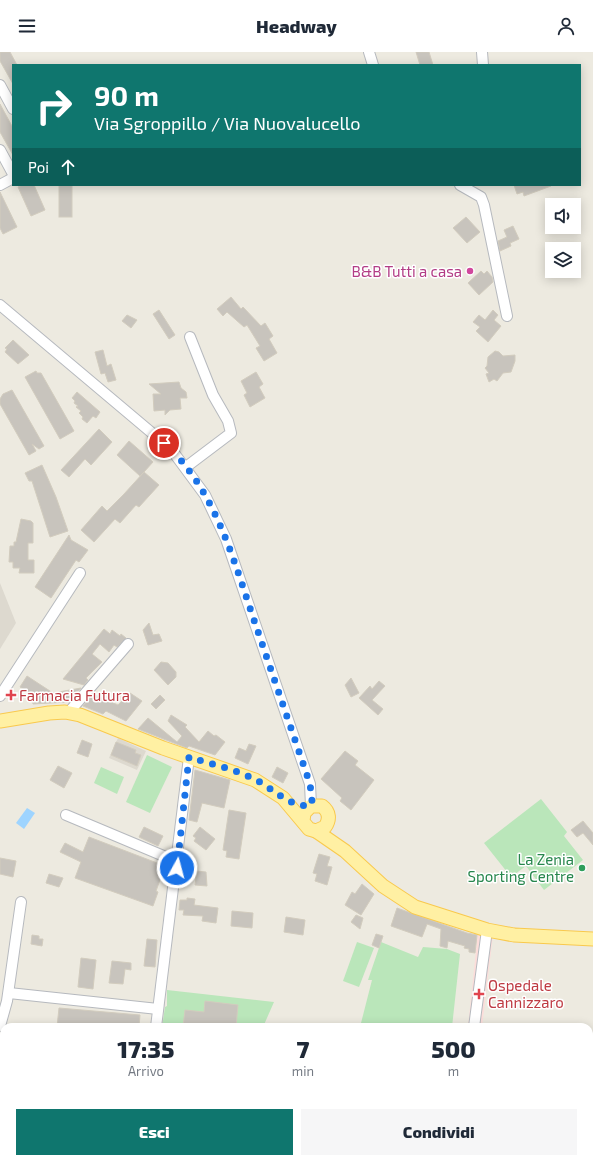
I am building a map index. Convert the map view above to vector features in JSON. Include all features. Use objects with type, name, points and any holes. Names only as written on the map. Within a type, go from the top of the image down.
[{"type":"main road","points":[[0,721],[50,713],[69,712],[255,780],[297,805],[322,806],[328,813],[335,834],[345,851]]},
{"type":"main road","points":[[283,798],[307,827],[316,831],[345,851],[383,886],[415,907],[487,930],[514,935],[593,939]]},
{"type":"main road","points":[[303,821],[304,813],[311,806]]},
{"type":"main road","points":[[316,831],[325,828],[328,813]]},
{"type":"street","points":[[369,52],[373,64]]},
{"type":"street","points":[[482,52],[483,64]]},
{"type":"street","points":[[0,85],[12,107]]},
{"type":"street","points":[[0,150],[12,172]]},
{"type":"street","points":[[0,185],[12,179]]},
{"type":"street","points":[[462,186],[481,197]]},
{"type":"street","points":[[482,186],[481,197],[507,316]]},
{"type":"street","points":[[0,305],[171,449],[186,467],[205,495],[226,538],[310,784],[328,813]]},
{"type":"street","points":[[186,467],[231,433],[228,421],[213,395],[190,337]]},
{"type":"street","points":[[1,696],[80,573]]},
{"type":"street","points":[[69,712],[128,644]]},
{"type":"street","points":[[156,1023],[178,862],[189,757]]},
{"type":"street","points":[[310,784],[311,806]]},
{"type":"street","points":[[66,815],[178,862]]},
{"type":"street","points":[[1,1023],[9,993],[22,902]]},
{"type":"street","points":[[475,1023],[487,930]]},
{"type":"street","points":[[9,993],[158,1009]]},
{"type":"shaded area","points":[[0,583],[16,623],[0,649]]},
{"type":"shaded area","points":[[118,738],[146,751],[137,770],[109,758]]},
{"type":"shaded area","name":"Ospedale Cannizzaro","points":[[478,931],[480,932],[481,941],[493,935],[482,1023],[468,1023]]},
{"type":"green space","points":[[147,755],[172,767],[150,813],[126,802]]},
{"type":"green space","points":[[101,767],[124,777],[117,794],[94,783]]},
{"type":"green space","points":[[541,799],[567,832],[564,836],[583,860],[544,890],[526,866],[511,877],[484,843]]},
{"type":"green space","points":[[357,942],[374,948],[359,987],[343,981]]},
{"type":"green space","points":[[381,942],[418,957],[423,947],[447,949],[460,954],[452,1023],[361,1023],[372,980],[368,980]]},
{"type":"green space","points":[[167,990],[274,1002],[265,1023],[163,1023],[165,1007],[167,1006]]},
{"type":"water","points":[[27,808],[35,813],[24,829],[16,823]]},
{"type":"building","points":[[0,52],[10,52],[16,64],[12,64],[12,82],[0,61]]},
{"type":"building","points":[[416,52],[429,52],[433,64],[420,64]]},
{"type":"building","points":[[0,104],[12,126],[12,153],[0,132]]},
{"type":"building","points":[[34,186],[45,210],[31,216],[18,187]]},
{"type":"building","points":[[59,186],[72,186],[72,217],[59,217]]},
{"type":"building","points":[[514,186],[551,186],[524,196],[523,192],[517,194]]},
{"type":"building","points":[[0,192],[17,227],[3,234],[0,228]]},
{"type":"building","points":[[466,217],[480,232],[467,243],[453,228]]},
{"type":"building","points":[[513,226],[519,239],[510,243],[511,246],[500,251],[498,241],[507,237],[504,230]]},
{"type":"building","points":[[481,271],[484,274],[487,271],[492,277],[493,282],[479,295],[468,283]]},
{"type":"building","points":[[231,297],[241,309],[243,307],[261,326],[265,323],[273,336],[269,339],[277,353],[264,361],[256,348],[260,346],[247,325],[244,327],[227,312],[223,316],[217,309]]},
{"type":"building","points":[[159,310],[175,335],[169,339],[153,314]]},
{"type":"building","points":[[493,310],[498,315],[494,320],[501,326],[488,342],[476,331],[480,327],[473,322],[479,315],[485,320]]},
{"type":"building","points":[[127,315],[137,320],[131,328],[122,321]]},
{"type":"building","points":[[13,340],[29,355],[18,364],[5,352],[7,349],[5,348]]},
{"type":"building","points":[[103,350],[107,366],[111,364],[116,380],[108,382],[105,373],[101,374],[95,352]]},
{"type":"building","points":[[495,351],[499,352],[503,356],[515,355],[515,361],[511,372],[503,373],[497,381],[494,379],[489,382],[486,374],[489,373],[485,368],[487,366],[488,357]]},
{"type":"building","points":[[36,371],[37,373],[41,373],[74,431],[60,439],[25,377]]},
{"type":"building","points":[[256,372],[263,384],[259,387],[265,398],[250,407],[244,395],[247,393],[241,381]]},
{"type":"building","points":[[179,382],[181,388],[186,392],[187,398],[180,398],[181,409],[170,410],[165,415],[165,410],[154,411],[153,394],[161,394],[149,384]]},
{"type":"building","points":[[12,390],[44,446],[39,449],[32,444],[36,451],[29,455],[0,404],[0,399],[3,394]]},
{"type":"building","points":[[77,392],[100,412],[96,418],[93,416],[87,423],[82,419],[83,417],[79,413],[81,411],[76,407],[78,406],[74,403],[75,401],[72,398]]},
{"type":"building","points":[[99,429],[112,442],[91,465],[85,459],[69,477],[61,470]]},
{"type":"building","points":[[129,441],[153,462],[140,476],[117,455]]},
{"type":"building","points":[[42,465],[56,497],[68,531],[50,537],[32,481],[29,481],[25,473]]},
{"type":"building","points":[[144,472],[159,485],[139,507],[136,505],[120,523],[115,519],[94,542],[81,530],[102,506],[107,511]]},
{"type":"building","points":[[21,519],[31,521],[33,523],[33,543],[28,543],[28,560],[34,560],[34,573],[19,573],[20,568],[13,568],[13,562],[9,562],[10,546],[14,546],[14,542],[16,542]]},
{"type":"building","points":[[69,535],[71,540],[88,550],[79,562],[76,560],[51,598],[35,587]]},
{"type":"building","points":[[149,623],[153,635],[159,634],[162,641],[148,645],[143,630]]},
{"type":"building","points":[[104,629],[110,634],[112,630],[120,636],[121,634],[126,638],[117,647],[114,645],[109,652],[100,644],[92,654],[102,662],[86,678],[88,680],[84,685],[63,679]]},
{"type":"building","points":[[161,662],[168,663],[176,672],[176,677],[168,685],[154,670]]},
{"type":"building","points":[[27,676],[53,693],[81,688],[69,702],[33,704],[31,694],[20,687]]},
{"type":"building","points":[[351,678],[359,693],[351,697],[345,685]]},
{"type":"building","points":[[379,681],[385,686],[372,700],[383,709],[378,715],[359,698],[370,686],[372,689]]},
{"type":"building","points":[[130,693],[142,701],[126,721],[106,711],[103,714],[83,706],[93,694],[118,705],[124,699],[126,700]]},
{"type":"building","points":[[160,695],[165,700],[156,709],[151,704]]},
{"type":"building","points":[[171,715],[187,725],[185,727],[199,742],[208,731],[225,742],[215,755],[189,746],[187,748],[138,729],[148,718],[177,742],[182,736],[168,721]]},
{"type":"building","points":[[82,740],[92,744],[88,757],[77,753]]},
{"type":"building","points":[[116,742],[136,750],[135,753],[141,755],[137,766],[111,755]]},
{"type":"building","points":[[249,744],[256,746],[248,764],[235,758],[239,748],[246,751]]},
{"type":"building","points":[[345,751],[358,761],[355,765],[374,780],[351,810],[340,801],[342,798],[321,779]]},
{"type":"building","points":[[58,766],[72,773],[64,788],[50,780]]},
{"type":"building","points":[[277,767],[288,773],[283,783],[272,777]]},
{"type":"building","points":[[195,770],[230,780],[224,808],[202,803],[197,822],[189,820]]},
{"type":"building","points":[[229,810],[246,813],[239,859],[226,857],[227,851],[223,850]]},
{"type":"building","points":[[583,821],[593,833],[593,845],[583,833],[577,837],[571,830]]},
{"type":"building","points":[[144,827],[163,836],[158,846],[139,837]]},
{"type":"building","points":[[200,827],[215,839],[206,850],[194,841],[196,838],[193,836]]},
{"type":"building","points":[[89,837],[165,866],[156,891],[158,892],[153,906],[75,878],[81,862],[60,852],[65,843],[83,852]]},
{"type":"building","points":[[319,854],[330,857],[327,866],[332,867],[327,885],[315,881],[317,874],[313,873]]},
{"type":"building","points":[[0,858],[16,861],[13,877],[0,874]]},
{"type":"building","points":[[197,871],[206,872],[207,886],[195,885]]},
{"type":"building","points":[[49,874],[63,878],[59,887],[46,883]]},
{"type":"building","points":[[362,884],[374,894],[361,915],[345,905],[352,892],[355,894]]},
{"type":"building","points":[[187,898],[195,899],[194,905],[218,908],[216,923],[202,921],[203,916],[183,915],[184,910],[179,910],[180,900],[187,900]]},
{"type":"building","points":[[397,908],[467,933],[477,935],[475,953],[469,952],[469,949],[464,948],[465,946],[448,941],[447,948],[440,946],[441,929],[427,924],[422,937],[391,926]]},
{"type":"building","points":[[232,911],[253,913],[252,928],[231,926]]},
{"type":"building","points":[[356,915],[363,918],[360,929],[351,922]]},
{"type":"building","points":[[286,917],[305,920],[303,935],[284,932]]},
{"type":"building","points":[[376,934],[383,936],[379,948],[372,945]]},
{"type":"building","points":[[32,935],[39,936],[39,939],[43,939],[42,946],[31,944]]},
{"type":"building","points":[[147,939],[157,940],[155,967],[144,966]]},
{"type":"building","points":[[81,958],[96,960],[93,989],[78,987]]},
{"type":"building","points":[[112,961],[131,963],[131,970],[125,969],[123,984],[109,983]]},
{"type":"building","points":[[205,1001],[238,1005],[236,1023],[183,1023],[185,1010],[204,1012]]},
{"type":"building","points":[[59,1008],[140,1015],[139,1023],[57,1023]]},
{"type":"place","name":"B&B Tutti a casa","points":[[470,271]]},
{"type":"place","name":"Farmacia Futura","points":[[11,695]]},
{"type":"place","name":"La Zenia Sporting Centre","points":[[582,868]]},
{"type":"place","name":"Ospedale Cannizzaro","points":[[479,994]]},
{"type":"route","points":[[164,443],[186,467],[205,495],[226,538],[310,784],[312,794],[311,806],[297,805],[255,780],[230,770],[189,757],[177,868]]}]
